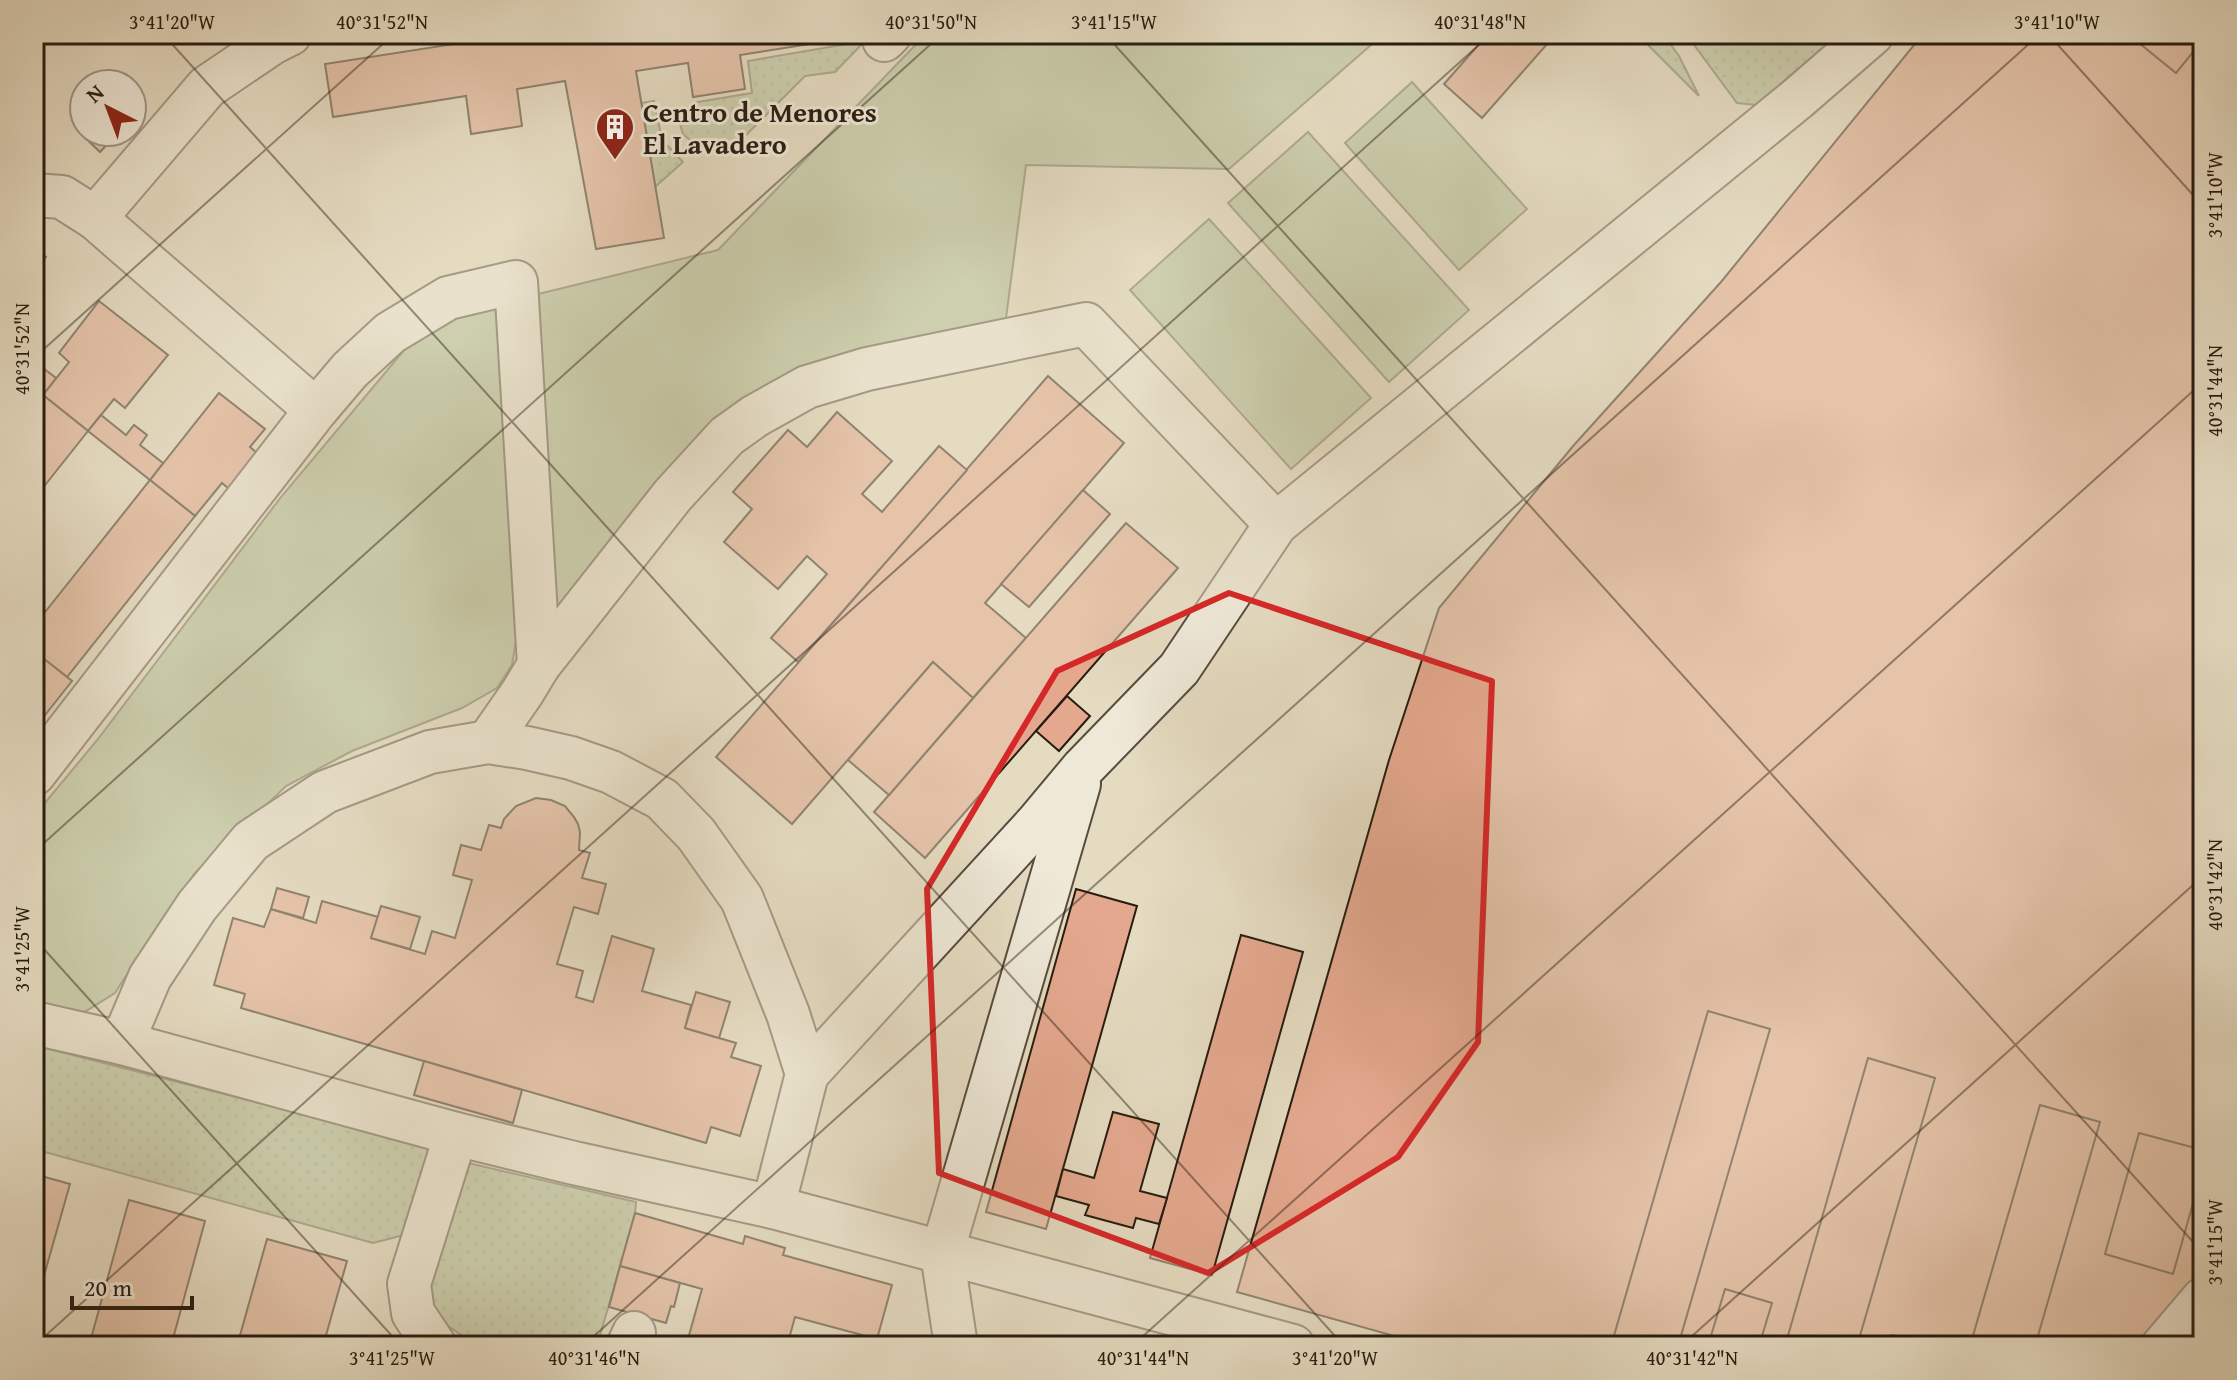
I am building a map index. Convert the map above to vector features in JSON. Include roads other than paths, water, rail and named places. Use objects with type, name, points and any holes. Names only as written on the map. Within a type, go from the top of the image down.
[{"type":"lane","points":[[95,218],[207,87],[290,34]]},
{"type":"lane","points":[[773,1207],[807,1074],[1037,823],[1083,768],[1179,669],[1276,524],[1797,99],[1872,34]]},
{"type":"lane","points":[[34,195],[62,197],[95,218],[316,410]]},
{"type":"lane","points":[[34,774],[350,370],[390,333],[448,298],[516,282],[539,665]]},
{"type":"lane","points":[[488,742],[539,665],[673,495],[727,436],[755,416],[807,387],[867,369],[1086,324],[1276,524]]},
{"type":"lane","points":[[122,1043],[150,977],[197,906],[251,841],[325,792],[430,752],[488,742],[571,758],[611,772],[662,799],[696,834],[742,899],[788,1014],[807,1074]]},
{"type":"lane","points":[[956,1346],[942,1253],[1083,768]]},
{"type":"lane","points":[[34,1023],[122,1043],[456,1134],[773,1207],[1293,1346]]},
{"type":"lane","points":[[435,1346],[413,1313],[409,1284],[456,1134]]},
{"type":"lane","points":[[2163,1346],[2203,1299]]},
{"type":"place","name":"Centro de Menores El Lavadero","points":[[615,161]]}]
